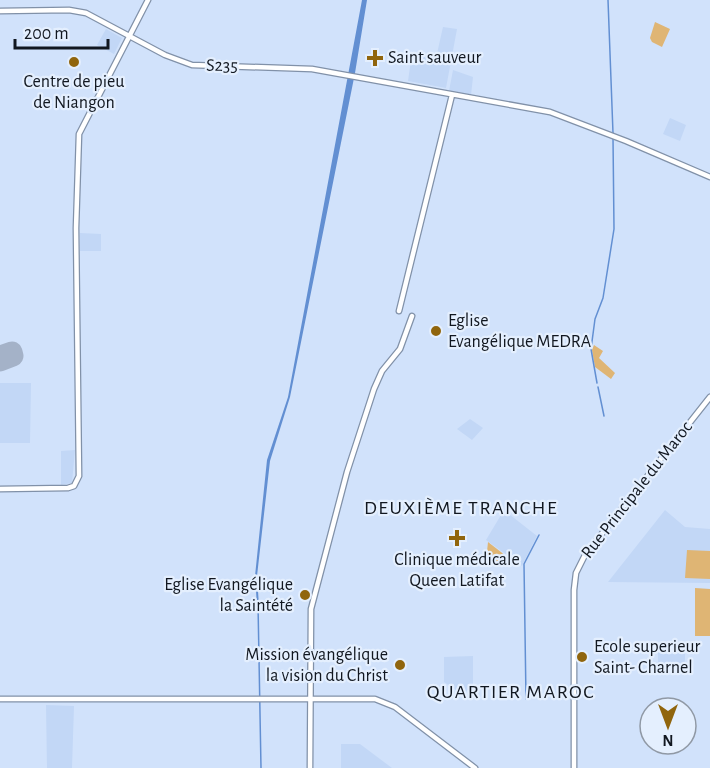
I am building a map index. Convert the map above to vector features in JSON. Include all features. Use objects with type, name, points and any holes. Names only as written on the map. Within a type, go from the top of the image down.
[{"type":"street","points":[[0,489],[68,489],[74,486],[78,476],[76,228],[78,140],[83,124],[148,0]]},
{"type":"street","name":"S235","points":[[0,11],[69,10],[86,13],[128,36],[192,65],[299,67],[550,112],[607,133],[710,177]]},
{"type":"street","points":[[399,311],[452,95]]},
{"type":"street","points":[[310,768],[310,616],[339,504],[374,389],[382,371],[400,349],[412,316]]},
{"type":"street","name":"Rue Principale du Maroc","points":[[574,768],[574,590],[578,566],[596,540],[710,397]]},
{"type":"street","points":[[0,699],[368,699],[387,702],[475,768]]},
{"type":"shaded area","points":[[655,22],[670,29],[662,47],[652,42],[650,38]]},
{"type":"shaded area","points":[[443,27],[457,29],[446,88],[408,81],[412,53],[436,58]]},
{"type":"shaded area","points":[[106,29],[122,38],[114,54],[97,45]]},
{"type":"shaded area","points":[[453,70],[473,77],[471,95],[449,91]]},
{"type":"shaded area","points":[[670,118],[686,125],[680,141],[663,134]]},
{"type":"shaded area","points":[[80,233],[101,234],[101,251],[80,251]]},
{"type":"shaded area","points":[[594,345],[603,351],[599,358],[615,373],[611,379],[595,367],[592,350]]},
{"type":"shaded area","points":[[0,383],[31,383],[30,443],[0,443]]},
{"type":"shaded area","points":[[470,419],[483,428],[472,440],[457,429]]},
{"type":"shaded area","points":[[75,450],[72,483],[61,485],[61,451]]},
{"type":"shaded area","points":[[504,510],[537,536],[522,566],[486,540]]},
{"type":"shaded area","points":[[665,510],[685,527],[710,529],[710,583],[608,582]]},
{"type":"shaded area","points":[[488,542],[514,562],[486,561]]},
{"type":"shaded area","points":[[687,550],[710,551],[710,579],[685,578]]},
{"type":"shaded area","points":[[695,588],[710,589],[710,636],[695,636]]},
{"type":"shaded area","points":[[658,644],[685,644],[685,671],[658,671]]},
{"type":"shaded area","points":[[473,656],[473,684],[463,695],[444,682],[444,657]]},
{"type":"shaded area","points":[[46,705],[74,706],[72,768],[47,768]]},
{"type":"shaded area","points":[[341,744],[360,744],[392,768],[341,768]]},
{"type":"water","points":[[362,0],[367,0],[355,73],[290,397],[270,461],[257,576],[259,606],[257,606],[255,576],[267,460],[288,397]]},
{"type":"waterway","points":[[608,0],[613,133]]},
{"type":"waterway","points":[[597,383],[591,349],[595,319],[603,298],[614,229],[613,138]]},
{"type":"waterway","points":[[598,387],[604,416]]},
{"type":"waterway","points":[[526,699],[524,564],[539,535]]},
{"type":"waterway","points":[[258,604],[261,768]]},
{"type":"runway","points":[[0,356],[12,352],[13,356],[0,361]]},
{"type":"place","name":"Saint sauveur","points":[[375,58]]},
{"type":"place","name":"Centre de pieu de Niangon","points":[[74,62]]},
{"type":"place","name":"Eglise Evangélique MEDRA","points":[[436,331]]},
{"type":"place","name":"Clinique médicale Queen Latifat","points":[[457,538]]},
{"type":"place","name":"Eglise Evangélique la Saintété","points":[[305,595]]},
{"type":"place","name":"Ecole superieur Saint- Charnel","points":[[582,657]]},
{"type":"place","name":"Mission évangélique la vision du Christ","points":[[400,665]]},
{"type":"district","name":"DEUXIÈME TRANCHE","points":[[461,508]]},
{"type":"district","name":"QUARTIER MAROC","points":[[511,692]]}]
